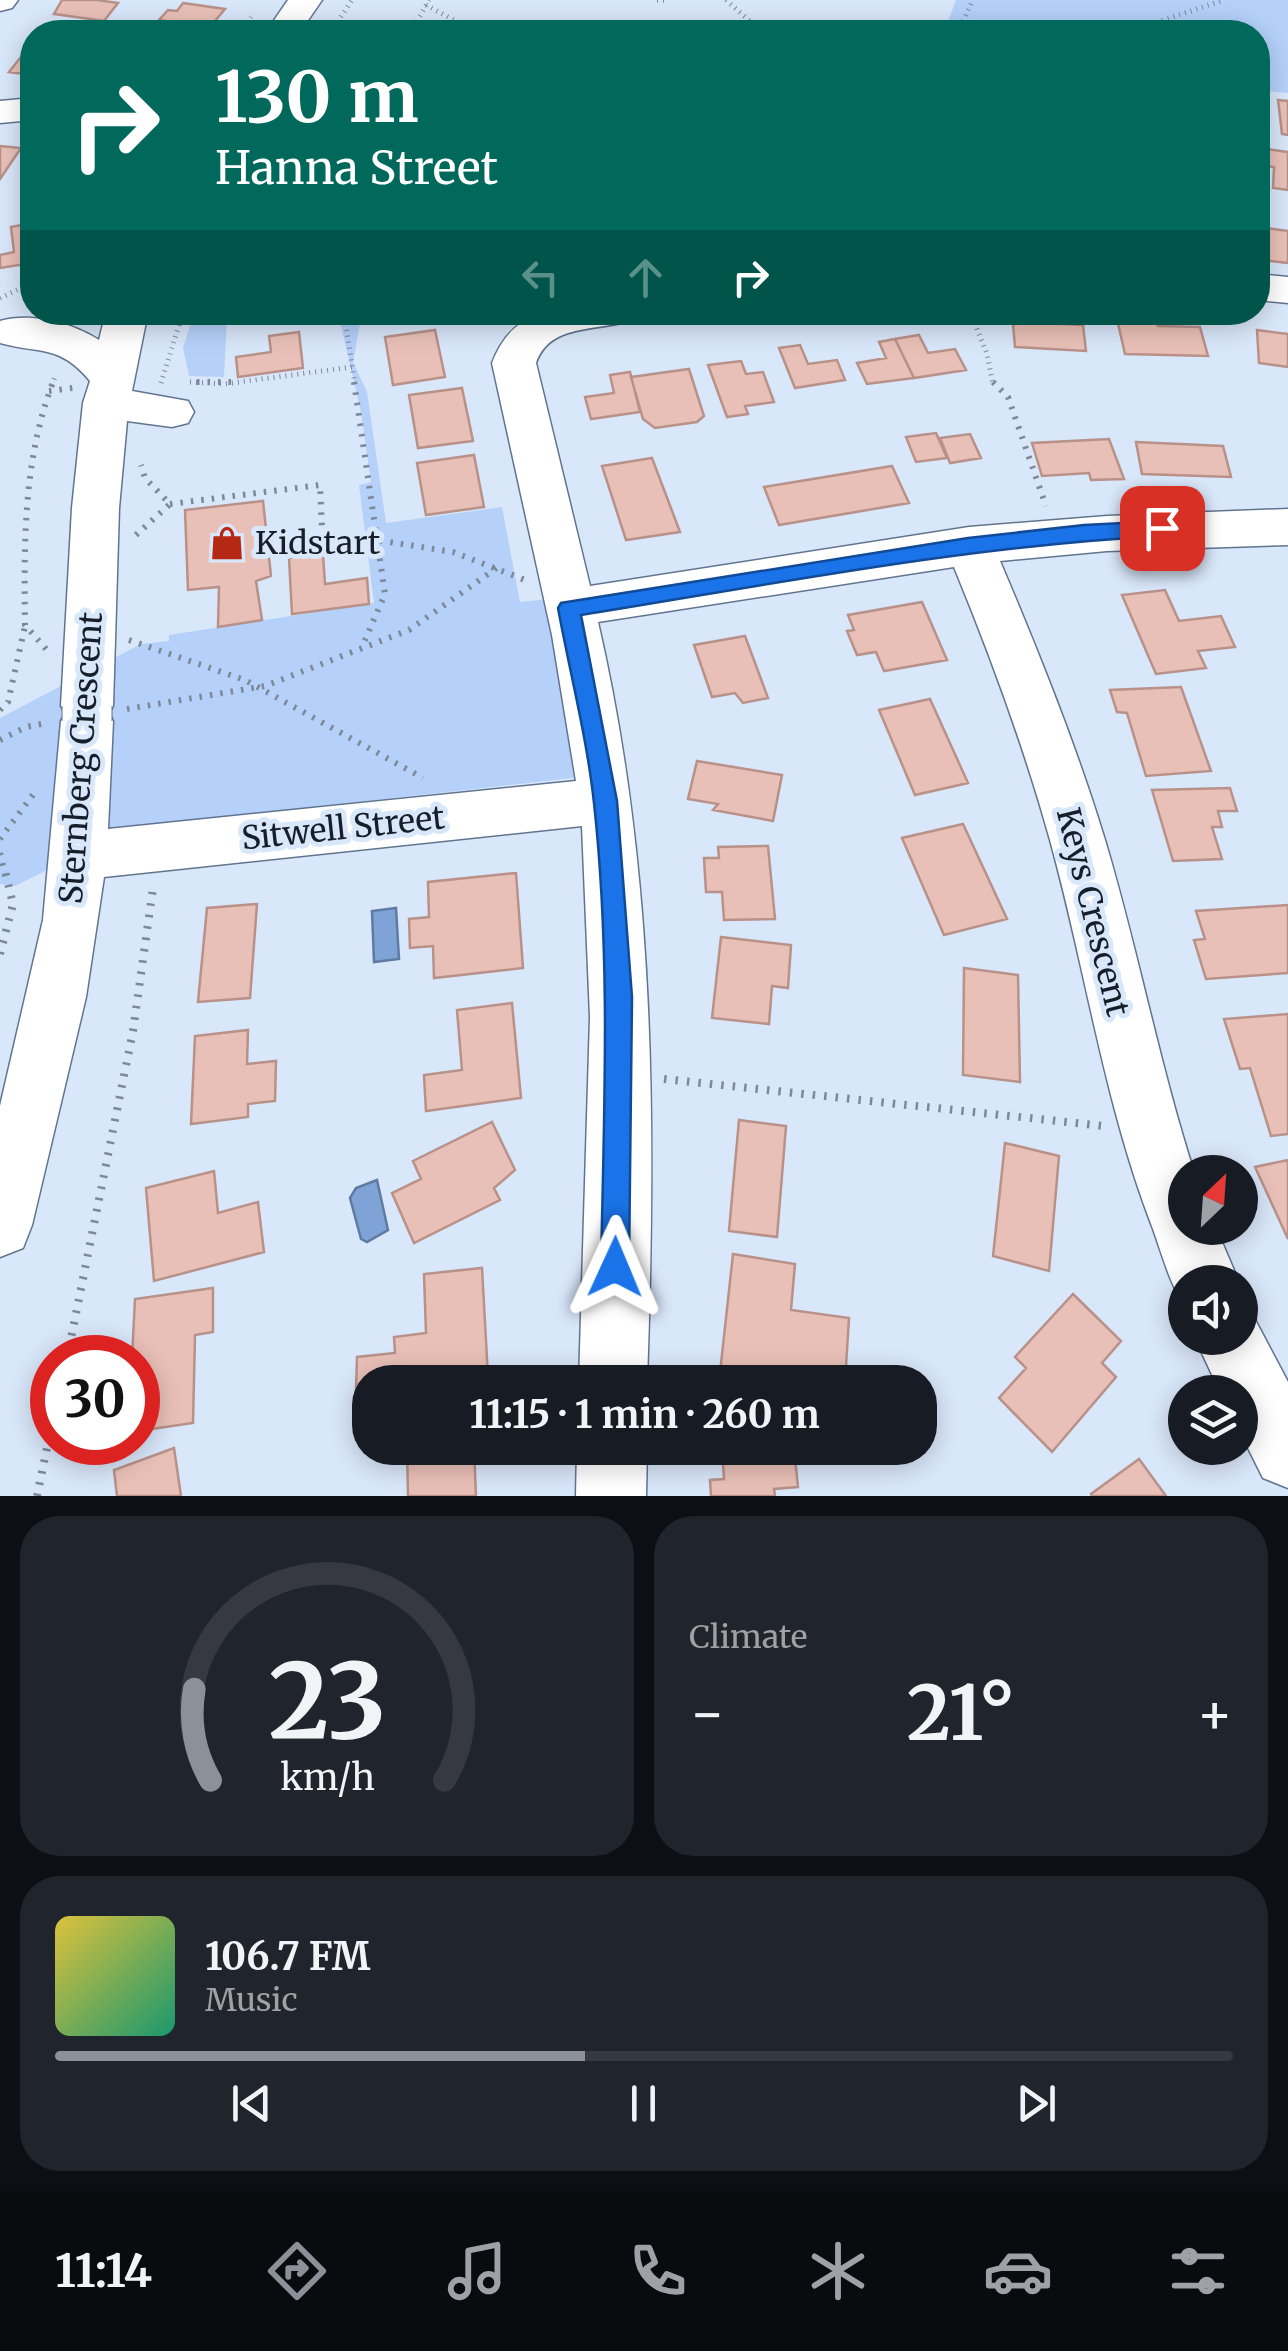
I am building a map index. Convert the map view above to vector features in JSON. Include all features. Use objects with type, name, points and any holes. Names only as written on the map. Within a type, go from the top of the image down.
[{"type":"street","points":[[32,325],[60,336],[100,375],[162,401]]},
{"type":"street","name":"Sternberg Crescent","points":[[0,1225],[40,1068],[80,856],[89,715],[100,375],[121,325]]},
{"type":"street","points":[[543,325],[525,338],[514,363],[551,602],[606,801],[619,997],[613,1365]]},
{"type":"street","points":[[551,602],[1056,536],[1201,527],[1288,527]]},
{"type":"street","name":"Keys Crescent","points":[[968,546],[1026,681],[1078,842],[1150,1131],[1200,1265]]},
{"type":"street","name":"Sitwell Street","points":[[80,856],[606,801]]},
{"type":"street","points":[[1237,1355],[1288,1453]]},
{"type":"street","points":[[612,1465],[612,1496]]},
{"type":"path","points":[[658,0],[665,0]]},
{"type":"path","points":[[726,0],[748,20]]},
{"type":"path","points":[[1164,20],[1224,0]]},
{"type":"path","points":[[427,3],[456,20]]},
{"type":"path","points":[[170,504],[145,478],[136,449],[162,401],[180,325]]},
{"type":"path","points":[[346,325],[385,594],[362,648]]},
{"type":"path","points":[[975,325],[987,354],[993,385],[1008,396],[1056,536]]},
{"type":"path","points":[[162,401],[224,384],[352,367]]},
{"type":"path","points":[[0,710],[8,702],[25,625],[24,521],[37,419],[58,370],[100,375]]},
{"type":"path","points":[[136,551],[136,532],[170,504],[320,484],[324,548],[378,540],[453,552],[525,580],[551,602]]},
{"type":"path","points":[[0,740],[26,727],[265,686],[408,630],[498,567]]},
{"type":"path","points":[[25,625],[50,653]]},
{"type":"path","points":[[119,638],[185,653],[265,686],[438,787],[438,818]]},
{"type":"path","points":[[72,1335],[134,1031],[158,848]]},
{"type":"path","points":[[0,853],[13,904],[0,954]]},
{"type":"path","points":[[618,1074],[1150,1131]]},
{"type":"path","points":[[37,1496],[43,1465]]},
{"type":"shaded area","points":[[956,0],[1288,0],[1288,93],[1270,91],[1270,20],[948,20]]},
{"type":"shaded area","points":[[190,325],[227,325],[224,377],[189,376],[183,348]]},
{"type":"shaded area","points":[[341,325],[360,325],[353,362],[367,392],[386,523],[502,507],[520,602],[558,598],[581,777],[134,827],[15,886],[0,884],[0,718],[141,644],[169,641],[169,635],[374,603],[359,485],[371,482],[361,412]]},
{"type":"shaded area","points":[[396,908],[399,959],[374,962],[372,911]]},
{"type":"shaded area","points":[[377,1180],[388,1230],[367,1242],[361,1239],[350,1198],[356,1188]]},
{"type":"building","points":[[62,0],[118,3],[105,20],[54,14]]},
{"type":"building","points":[[183,3],[225,9],[216,20],[159,20],[168,10],[177,11]]},
{"type":"building","points":[[20,58],[20,73],[9,72]]},
{"type":"building","points":[[1278,100],[1288,101],[1288,135],[1282,134]]},
{"type":"building","points":[[0,146],[20,148],[20,149],[0,179]]},
{"type":"building","points":[[1270,150],[1288,152],[1288,190],[1273,188],[1274,167],[1270,166]]},
{"type":"building","points":[[20,225],[20,265],[0,268],[0,255],[14,252],[11,227]]},
{"type":"building","points":[[1270,229],[1288,231],[1288,263],[1270,261]]},
{"type":"building","points":[[1013,325],[1083,325],[1086,351],[1015,347]]},
{"type":"building","points":[[1118,325],[1158,325],[1200,327],[1208,356],[1125,354]]},
{"type":"building","points":[[435,330],[445,377],[393,385],[385,337]]},
{"type":"building","points":[[1257,330],[1288,334],[1288,367],[1259,363]]},
{"type":"building","points":[[299,332],[303,368],[238,377],[236,357],[271,352],[269,336]]},
{"type":"building","points":[[919,335],[928,353],[955,349],[966,370],[914,378],[895,339]]},
{"type":"building","points":[[895,339],[914,378],[867,384],[857,363],[886,358],[879,342]]},
{"type":"building","points":[[800,345],[808,364],[837,360],[845,380],[795,388],[779,348]]},
{"type":"building","points":[[741,361],[746,374],[763,372],[774,402],[745,406],[748,414],[727,417],[708,365]]},
{"type":"building","points":[[689,369],[704,416],[697,422],[655,428],[643,419],[631,377]]},
{"type":"building","points":[[630,372],[640,412],[591,419],[585,397],[614,393],[610,375]]},
{"type":"building","points":[[462,388],[473,441],[418,448],[409,395]]},
{"type":"building","points":[[936,433],[947,458],[916,462],[906,437]]},
{"type":"building","points":[[970,434],[981,458],[950,463],[940,438]]},
{"type":"building","points":[[1109,439],[1124,479],[1091,480],[1089,473],[1042,476],[1032,443]]},
{"type":"building","points":[[1136,442],[1223,446],[1231,477],[1142,474]]},
{"type":"building","points":[[474,455],[484,507],[426,515],[417,463]]},
{"type":"building","points":[[652,458],[680,532],[626,540],[602,466]]},
{"type":"building","points":[[892,466],[909,503],[779,525],[764,487]]},
{"type":"building","name":"Kidstart","points":[[263,501],[271,576],[256,581],[262,620],[218,627],[219,587],[188,590],[185,510]]},
{"type":"building","points":[[323,554],[325,584],[367,578],[369,604],[292,614],[289,558]]},
{"type":"building","points":[[1165,590],[1179,621],[1221,616],[1235,647],[1198,651],[1206,668],[1156,674],[1122,595]]},
{"type":"building","points":[[922,602],[947,660],[884,671],[876,652],[857,655],[847,631],[854,630],[848,615]]},
{"type":"building","points":[[745,636],[768,698],[743,703],[735,693],[712,697],[694,645]]},
{"type":"building","points":[[1181,687],[1211,771],[1146,776],[1127,713],[1117,712],[1110,690]]},
{"type":"building","points":[[930,699],[968,783],[915,795],[879,710]]},
{"type":"building","points":[[697,761],[782,775],[773,821],[713,810],[718,804],[688,799]]},
{"type":"building","points":[[1230,788],[1237,811],[1218,811],[1222,827],[1212,827],[1222,859],[1173,861],[1152,790]]},
{"type":"building","points":[[963,824],[1007,919],[944,935],[902,838]]},
{"type":"building","points":[[768,846],[775,919],[724,920],[722,892],[706,892],[704,858],[719,858],[718,847]]},
{"type":"building","points":[[516,873],[523,968],[434,978],[433,946],[410,948],[409,919],[429,917],[428,882]]},
{"type":"building","points":[[257,904],[250,998],[198,1002],[207,908]]},
{"type":"building","points":[[1288,905],[1288,973],[1206,979],[1194,940],[1205,939],[1196,911]]},
{"type":"building","points":[[721,937],[791,945],[788,988],[772,986],[769,1024],[712,1018]]},
{"type":"building","points":[[964,968],[1018,975],[1020,1082],[963,1075]]},
{"type":"building","points":[[512,1003],[521,1098],[426,1111],[424,1075],[462,1070],[457,1010]]},
{"type":"building","points":[[1288,1014],[1288,1134],[1271,1136],[1250,1068],[1240,1069],[1224,1019]]},
{"type":"building","points":[[248,1030],[247,1064],[276,1061],[275,1101],[248,1104],[248,1117],[191,1124],[195,1036]]},
{"type":"building","points":[[739,1120],[786,1126],[777,1237],[729,1231]]},
{"type":"building","points":[[492,1122],[515,1170],[494,1188],[500,1200],[414,1243],[392,1193],[421,1179],[413,1161]]},
{"type":"building","points":[[1005,1143],[1059,1156],[1049,1271],[993,1256]]},
{"type":"building","points":[[1288,1160],[1288,1239],[1258,1174],[1258,1166]]},
{"type":"building","points":[[214,1171],[218,1213],[258,1202],[264,1252],[154,1281],[146,1188]]},
{"type":"building","points":[[733,1254],[795,1264],[791,1310],[849,1318],[846,1365],[721,1365]]},
{"type":"building","points":[[482,1268],[487,1365],[357,1365],[357,1357],[395,1353],[394,1337],[426,1333],[424,1274]]},
{"type":"building","points":[[213,1288],[213,1332],[195,1335],[193,1423],[160,1428],[160,1335],[133,1335],[135,1299]]},
{"type":"building","points":[[1073,1294],[1121,1341],[1102,1363],[1116,1377],[1052,1452],[999,1398],[1026,1368],[1015,1357]]},
{"type":"building","points":[[174,1448],[181,1496],[117,1496],[114,1470],[128,1465],[160,1465],[160,1453]]},
{"type":"building","points":[[1139,1459],[1166,1496],[1092,1496],[1091,1494]]},
{"type":"building","points":[[407,1465],[475,1465],[476,1496],[408,1496]]},
{"type":"building","points":[[723,1465],[796,1465],[798,1487],[774,1489],[775,1496],[711,1496],[710,1480],[724,1479]]},
{"type":"place","name":"Kidstart","points":[[227,543]]},
{"type":"route","points":[[615,1267],[619,997],[606,801],[569,608],[968,546],[1084,532],[1162,528]]}]
